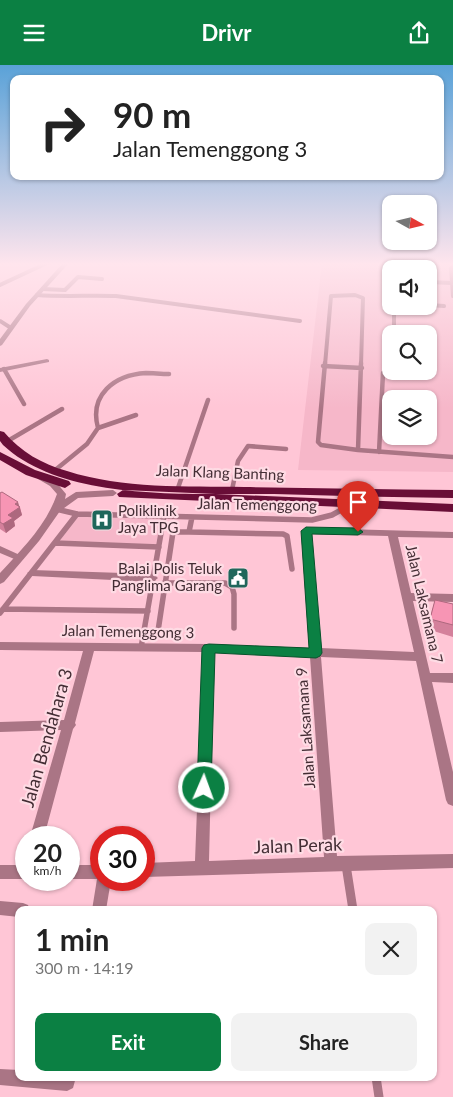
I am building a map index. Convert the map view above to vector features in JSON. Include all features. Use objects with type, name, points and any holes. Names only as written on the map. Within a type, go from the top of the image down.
[{"type":"highway","name":"Jalan Klang Banting","points":[[3,438],[24,457],[54,471],[76,478],[110,484],[232,490],[453,494]]},
{"type":"highway","name":"Jalan Klang Banting","points":[[0,455],[13,465],[40,477],[69,485],[113,493],[168,497],[453,508]]},
{"type":"street","points":[[0,344],[24,311]]},
{"type":"street","points":[[2,370],[47,361]]},
{"type":"street","points":[[0,580],[56,509],[62,494],[53,484],[40,477]]},
{"type":"street","points":[[56,509],[76,495],[113,493]]},
{"type":"street","name":"Jalan Laksamana 9","points":[[331,863],[306,531],[392,533]]},
{"type":"street","points":[[392,533],[453,535]]},
{"type":"street","name":"Jalan Laksamana 7","points":[[392,533],[453,800]]},
{"type":"street","points":[[0,549],[19,558]]},
{"type":"street","points":[[32,573],[154,578]]},
{"type":"street","points":[[407,597],[453,598]]},
{"type":"street","name":"Jalan Temenggong 3","points":[[0,646],[209,648],[420,657]]},
{"type":"street","name":"Jalan Bendahara 3","points":[[40,826],[70,725],[90,647]]},
{"type":"street","points":[[202,868],[209,648]]},
{"type":"street","points":[[425,677],[453,678]]},
{"type":"street","points":[[0,727],[70,725]]},
{"type":"street","name":"Jalan Perak","points":[[155,870],[331,863],[453,861]]},
{"type":"street","points":[[0,872],[15,872]]},
{"type":"street","points":[[100,906],[102,891]]},
{"type":"street","points":[[0,908],[15,909]]},
{"type":"street","points":[[1,1080],[15,1080]]},
{"type":"street","points":[[34,1081],[67,1081]]},
{"type":"lane","points":[[228,311],[300,321]]},
{"type":"lane","points":[[329,311],[323,366],[318,442],[328,447],[453,457]]},
{"type":"lane","points":[[358,450],[363,311]]},
{"type":"lane","points":[[0,321],[10,329]]},
{"type":"lane","points":[[323,366],[362,368]]},
{"type":"lane","points":[[2,370],[24,404]]},
{"type":"lane","points":[[98,428],[95,413],[97,403],[101,394],[110,387],[132,375],[146,373],[168,374]]},
{"type":"lane","points":[[379,451],[383,380]]},
{"type":"lane","points":[[178,488],[208,400]]},
{"type":"lane","points":[[3,438],[62,409]]},
{"type":"lane","points":[[54,471],[87,444],[98,428],[136,415]]},
{"type":"lane","points":[[232,490],[236,466],[248,446],[286,449]]},
{"type":"lane","name":"Jalan Temenggong","points":[[56,509],[77,514],[312,520],[328,518],[350,505]]},
{"type":"lane","points":[[2,611],[77,514]]},
{"type":"lane","points":[[142,648],[164,516]]},
{"type":"lane","points":[[190,532],[192,517]]},
{"type":"lane","points":[[158,631],[173,532],[283,534],[287,536],[289,542],[292,569]]},
{"type":"lane","points":[[54,543],[159,547]]},
{"type":"lane","points":[[164,583],[225,583],[232,587],[234,594],[234,628]]},
{"type":"lane","points":[[2,611],[148,611]]},
{"type":"lane","points":[[346,863],[352,906]]},
{"type":"lane","points":[[377,1081],[379,1097]]},
{"type":"shaded area","points":[[316,311],[382,311],[382,315],[437,315],[437,311],[453,311],[453,472],[298,470]]},
{"type":"shaded area","points":[[78,515],[161,518],[156,545],[59,542]]},
{"type":"building","points":[[2,492],[18,502],[15,504],[20,507],[8,515],[13,518],[3,524],[0,522],[0,493]]},
{"type":"building","points":[[435,600],[453,604],[453,625],[430,619]]},
{"type":"place","name":"Poliklinik Jaya TPG","points":[[102,520]]},
{"type":"place","name":"Balai Polis Teluk Panglima Garang","points":[[238,578]]},
{"type":"route","points":[[204,788],[209,648],[316,653],[306,531],[358,532]]}]
